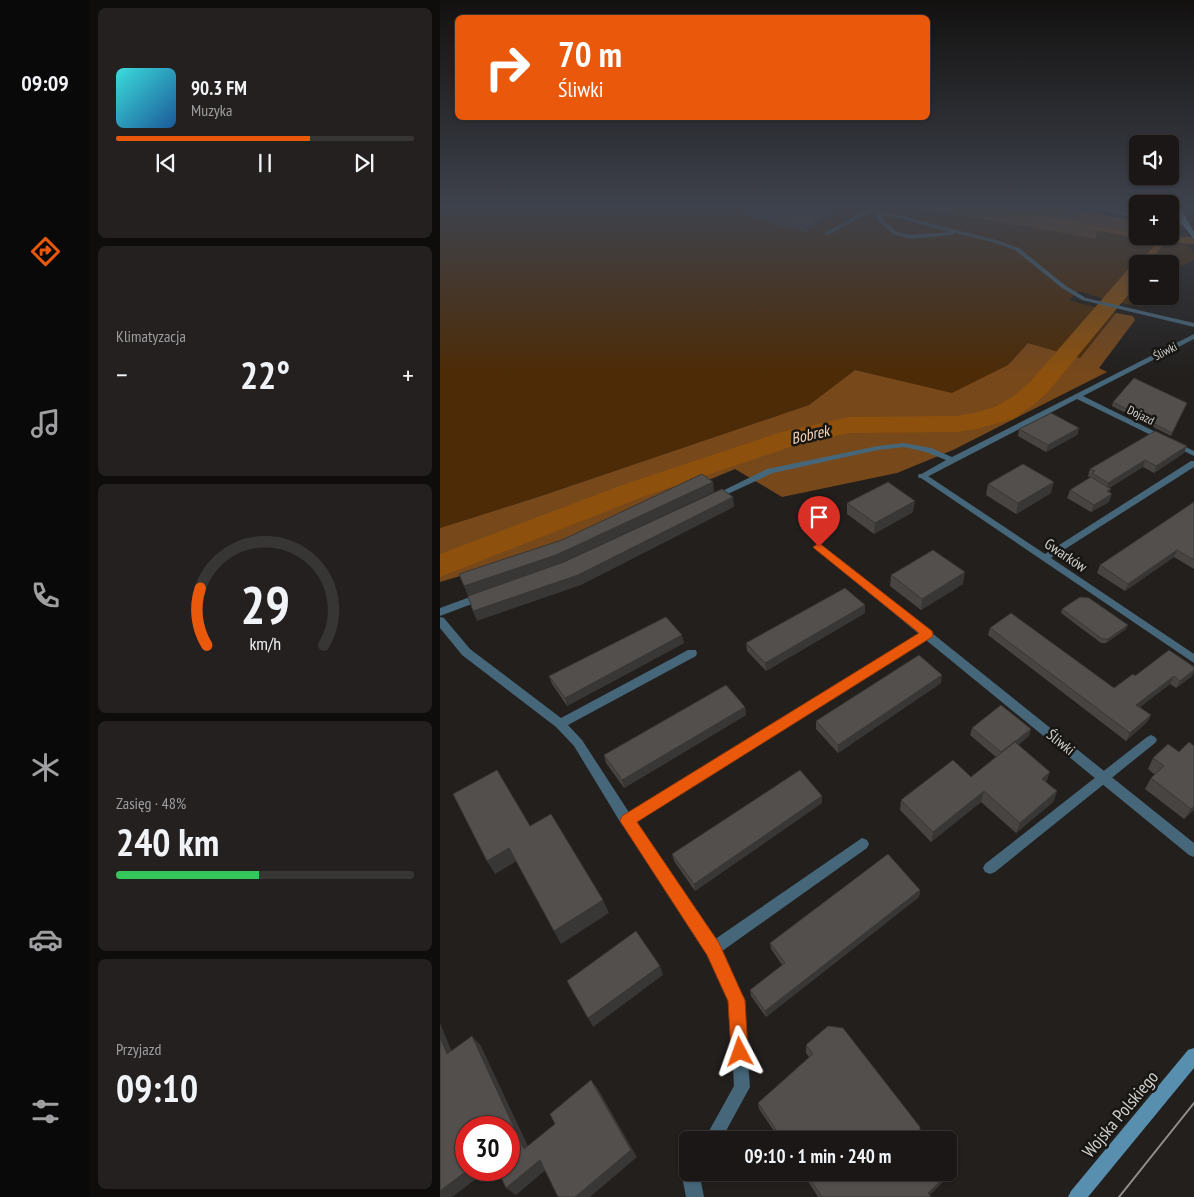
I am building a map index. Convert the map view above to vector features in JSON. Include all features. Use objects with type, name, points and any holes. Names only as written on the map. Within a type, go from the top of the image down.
[{"type":"main road","name":"Wojska Polskiego","points":[[1077,1197],[1194,1056]]},
{"type":"street","points":[[1034,263],[1064,287],[1084,299],[1194,325]]},
{"type":"street","name":"Śliwki","points":[[922,476],[1194,336]]},
{"type":"street","name":"Dojazd","points":[[1077,396],[1194,454]]},
{"type":"street","points":[[706,501],[770,471],[878,448],[904,445],[928,450],[952,460]]},
{"type":"street","points":[[1045,558],[1194,464]]},
{"type":"street","name":"Gwarków","points":[[922,476],[1194,659]]},
{"type":"street","name":"Śliwki","points":[[819,547],[1194,851]]},
{"type":"street","points":[[440,612],[491,594]]},
{"type":"street","points":[[440,621],[466,652],[560,724],[578,743],[627,821],[713,949],[736,1000],[742,1087],[717,1131]]},
{"type":"street","points":[[627,821],[927,634]]},
{"type":"street","points":[[560,724],[692,654]]},
{"type":"street","points":[[990,868],[1152,740]]},
{"type":"street","points":[[713,949],[862,844]]},
{"type":"street","points":[[692,1181],[694,1197]]},
{"type":"shaded area","points":[[440,263],[1129,263],[1129,276],[1108,300],[1079,291],[1069,300],[1116,313],[1080,358],[1028,343],[1008,365],[953,394],[855,370],[809,405],[538,497],[440,528]]},
{"type":"shaded area","points":[[1179,263],[1188,263],[1179,267]]},
{"type":"shaded area","points":[[1129,275],[1129,287],[1117,302],[1108,300]]},
{"type":"shaded area","points":[[1129,287],[1129,304],[1117,302]]},
{"type":"shaded area","points":[[1116,313],[1133,316],[1135,320],[1099,368],[1107,372],[953,450],[897,473],[782,497],[735,469],[552,544],[440,582],[440,528],[538,497],[809,405],[855,370],[952,393],[1008,365],[1028,343],[1080,358]]},
{"type":"building","points":[[1134,378],[1187,403],[1172,433],[1113,402]]},
{"type":"building","points":[[1051,413],[1079,428],[1048,445],[1019,429]]},
{"type":"building","points":[[1155,431],[1187,446],[1156,466],[1145,460],[1108,483],[1092,473],[1095,471],[1090,469]]},
{"type":"building","points":[[1023,464],[1054,482],[1018,503],[988,484]]},
{"type":"building","points":[[702,474],[713,482],[556,555],[464,586],[459,574],[562,540]]},
{"type":"building","points":[[1091,477],[1111,489],[1107,491],[1112,494],[1094,505],[1070,490]]},
{"type":"building","points":[[888,482],[915,501],[875,523],[847,503]]},
{"type":"building","points":[[722,489],[733,497],[578,575],[473,611],[468,596],[564,562]]},
{"type":"building","points":[[1194,502],[1194,560],[1177,550],[1128,584],[1100,565]]},
{"type":"building","points":[[933,550],[965,572],[922,599],[891,575]]},
{"type":"building","points":[[845,588],[865,605],[765,663],[746,643]]},
{"type":"building","points":[[1080,597],[1089,598],[1128,625],[1108,639],[1102,639],[1062,609]]},
{"type":"building","points":[[1011,613],[1114,688],[1133,674],[1135,676],[1169,650],[1194,667],[1194,670],[1180,681],[1174,676],[1136,705],[1151,715],[1130,733],[990,628]]},
{"type":"building","points":[[666,617],[682,635],[565,698],[549,676]]},
{"type":"building","points":[[919,655],[942,675],[838,745],[816,721]]},
{"type":"building","points":[[726,685],[745,707],[622,780],[604,755]]},
{"type":"building","points":[[1001,705],[1031,729],[1001,752],[972,728]]},
{"type":"building","points":[[1015,742],[1050,772],[1042,779],[1057,791],[1020,823],[984,791],[933,832],[901,800],[953,760],[971,777]]},
{"type":"building","points":[[1189,742],[1194,746],[1194,806],[1191,809],[1151,778],[1164,766],[1153,758],[1168,744],[1179,752]]},
{"type":"building","points":[[497,770],[530,826],[551,814],[603,900],[554,931],[509,848],[487,861],[453,794]]},
{"type":"building","points":[[800,770],[822,796],[694,884],[672,854]]},
{"type":"building","points":[[888,854],[920,890],[765,1011],[750,990],[785,963],[770,943]]},
{"type":"building","points":[[636,931],[660,966],[588,1018],[567,981]]},
{"type":"building","points":[[828,1026],[843,1028],[920,1127],[920,1131],[777,1131],[758,1103],[813,1054],[806,1045]]},
{"type":"building","points":[[472,1036],[509,1116],[455,1116],[455,1180],[440,1191],[440,1037],[447,1054]]},
{"type":"building","points":[[591,1080],[631,1150],[575,1197],[558,1197],[540,1160],[520,1176],[520,1140],[524,1149],[555,1124],[550,1114]]},
{"type":"building","points":[[503,1181],[514,1181],[506,1188]]},
{"type":"building","points":[[811,1181],[941,1181],[928,1193],[931,1197],[822,1197]]},
{"type":"waterway","name":"Bobrek","points":[[440,566],[635,490],[791,438],[849,425],[956,424],[977,421],[1004,413],[1023,401],[1038,388],[1129,281]]},
{"type":"tram line","points":[[1119,1197],[1194,1103]]},
{"type":"route","points":[[740,1052],[736,1000],[713,949],[627,821],[927,634],[819,547]]}]
